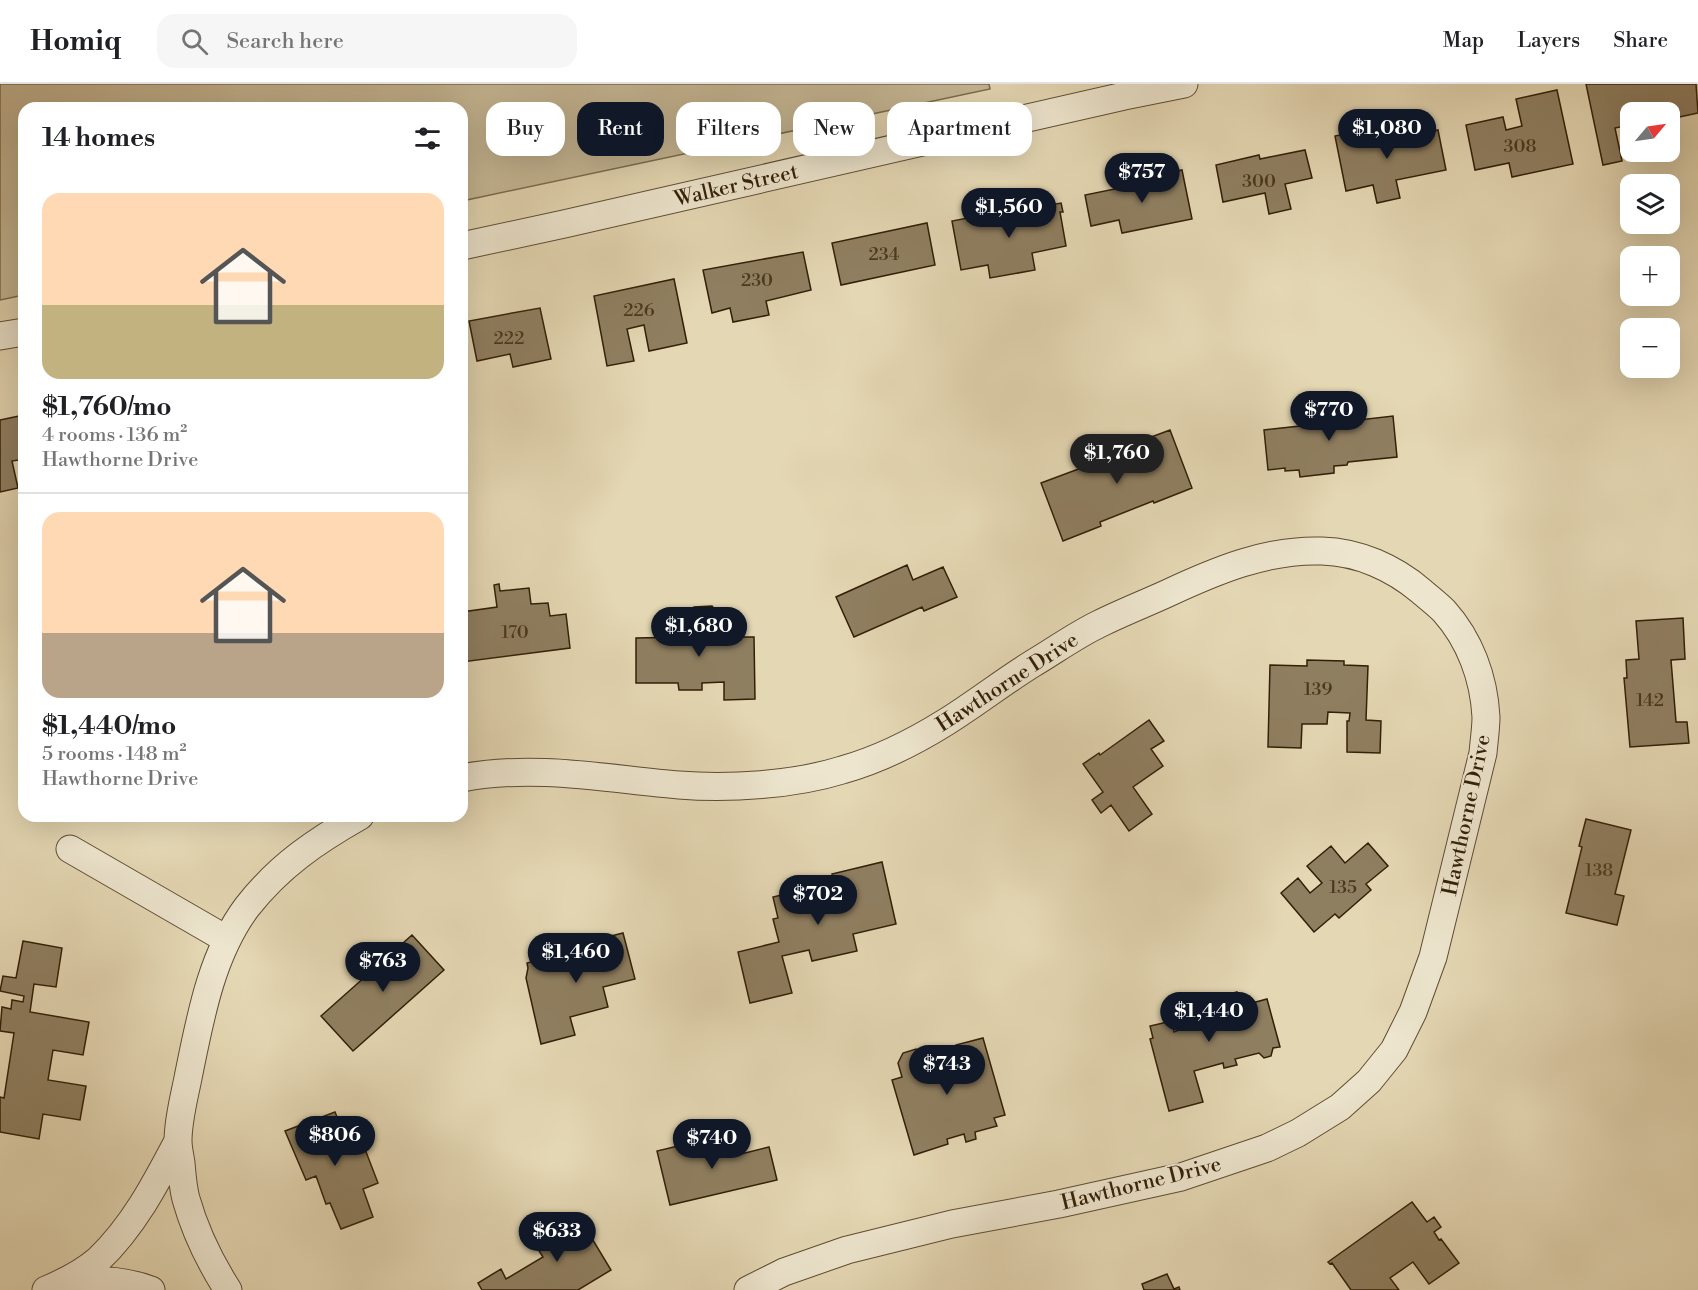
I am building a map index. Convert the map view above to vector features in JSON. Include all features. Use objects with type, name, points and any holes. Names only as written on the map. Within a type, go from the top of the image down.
[{"type":"street","name":"Walker Street","points":[[468,245],[1184,84]]},
{"type":"street","points":[[0,336],[18,333]]},
{"type":"street","name":"Hawthorne Drive","points":[[468,777],[524,772],[684,785],[732,786],[795,781],[842,770],[899,749],[945,723],[1028,666],[1098,625],[1181,586],[1240,563],[1281,553],[1322,550],[1351,554],[1383,566],[1407,579],[1443,610],[1473,656],[1481,683],[1486,718],[1484,753],[1433,957],[1413,1012],[1394,1050],[1370,1081],[1340,1107],[1298,1133],[1267,1148],[1170,1179],[1059,1204],[952,1224],[847,1250],[784,1272],[748,1290]]},
{"type":"street","points":[[228,1290],[203,1245],[185,1197],[178,1141],[197,1035],[216,964],[226,939],[247,908],[271,879],[291,860],[349,822]]},
{"type":"street","points":[[70,849],[226,939]]},
{"type":"street","points":[[46,1290],[71,1279],[97,1261],[120,1237],[159,1178],[178,1141]]},
{"type":"street","points":[[71,1279],[109,1280],[151,1290]]},
{"type":"shaded area","points":[[0,84],[989,84],[990,89],[929,102],[887,102],[887,111],[875,113],[875,102],[793,102],[793,131],[781,133],[781,102],[676,102],[676,156],[468,200],[468,102],[18,102],[18,296],[0,300]]},
{"type":"building","points":[[1586,84],[1696,84],[1698,113],[1680,117],[1680,102],[1620,102],[1620,127],[1615,128],[1620,161],[1603,165]]},
{"type":"building","points":[[1557,90],[1573,164],[1512,177],[1509,163],[1475,170],[1466,125],[1503,117],[1506,130],[1522,126],[1516,99]]},
{"type":"building","points":[[1377,127],[1379,140],[1438,130],[1446,170],[1396,180],[1400,198],[1377,203],[1373,185],[1346,191],[1335,136]]},
{"type":"building","points":[[1305,150],[1312,178],[1285,184],[1291,209],[1269,214],[1265,193],[1223,202],[1216,165],[1259,155],[1260,159]]},
{"type":"building","points":[[1182,170],[1192,219],[1122,233],[1119,220],[1091,226],[1085,195],[1154,181],[1153,176]]},
{"type":"building","points":[[1061,203],[1063,212],[1060,212],[1066,246],[1032,253],[1035,270],[990,278],[988,265],[961,270],[952,221],[1035,205],[1035,208]]},
{"type":"building","points":[[927,223],[935,265],[841,285],[832,243]]},
{"type":"building","points":[[803,252],[811,290],[766,301],[769,315],[733,322],[730,308],[712,313],[703,270]]},
{"type":"building","points":[[674,279],[687,343],[649,351],[644,325],[627,329],[634,361],[607,366],[594,296]]},
{"type":"building","points":[[540,308],[551,359],[513,367],[510,354],[477,361],[469,321]]},
{"type":"building","points":[[1331,401],[1333,423],[1393,416],[1397,457],[1348,462],[1347,465],[1334,466],[1334,473],[1300,477],[1299,470],[1285,471],[1285,468],[1268,470],[1264,430],[1309,425],[1306,404]]},
{"type":"building","points":[[18,416],[18,460],[12,461],[18,488],[0,492],[0,420]]},
{"type":"building","points":[[1170,430],[1192,488],[1100,522],[1101,526],[1063,541],[1041,483],[1132,449],[1130,445]]},
{"type":"building","points":[[907,565],[913,580],[943,567],[957,597],[924,611],[922,607],[854,637],[836,597]]},
{"type":"building","points":[[499,584],[500,591],[529,588],[531,604],[548,603],[550,616],[566,614],[570,648],[468,661],[468,611],[497,607],[494,585]]},
{"type":"building","points":[[712,606],[718,613],[718,622],[713,628],[719,633],[719,637],[754,637],[755,699],[724,700],[724,682],[702,683],[702,690],[679,690],[678,683],[636,683],[636,638],[687,637],[687,613],[694,607]]},
{"type":"building","points":[[1683,618],[1685,659],[1671,660],[1676,722],[1687,722],[1689,743],[1630,747],[1624,678],[1627,678],[1626,660],[1639,659],[1636,621]]},
{"type":"building","points":[[1307,660],[1344,661],[1344,665],[1368,666],[1366,720],[1381,721],[1380,753],[1347,752],[1347,721],[1349,721],[1350,713],[1328,712],[1327,724],[1302,724],[1301,748],[1268,747],[1270,665],[1307,666]]},
{"type":"building","points":[[1149,720],[1164,741],[1151,749],[1163,766],[1133,787],[1152,814],[1129,831],[1111,805],[1101,813],[1092,800],[1103,792],[1083,764],[1099,753],[1100,755]]},
{"type":"building","points":[[1586,819],[1631,830],[1615,894],[1624,896],[1617,925],[1566,913],[1582,847],[1579,846]]},
{"type":"building","points":[[1368,843],[1388,866],[1366,884],[1371,890],[1339,918],[1335,914],[1314,932],[1281,893],[1298,878],[1310,893],[1322,883],[1307,866],[1331,846],[1345,863]]},
{"type":"building","points":[[882,862],[896,924],[853,934],[857,951],[812,961],[809,950],[782,956],[792,993],[750,1003],[738,952],[779,942],[773,919],[778,918],[773,897],[794,892],[793,887],[833,877],[832,874]]},
{"type":"building","points":[[623,933],[635,979],[603,987],[608,1007],[570,1017],[575,1035],[541,1044],[526,978],[527,963],[573,951],[572,946]]},
{"type":"building","points":[[412,935],[444,970],[353,1051],[321,1016]]},
{"type":"building","points":[[23,941],[62,948],[56,987],[34,984],[30,1012],[89,1022],[83,1055],[53,1050],[48,1080],[86,1086],[80,1120],[43,1114],[39,1139],[0,1132],[0,1097],[4,1098],[14,1033],[0,1031],[2,1007],[11,1009],[12,1000],[23,1002],[24,996],[0,991],[3,976],[16,978]]},
{"type":"building","points":[[1237,992],[1241,1006],[1267,999],[1280,1047],[1273,1048],[1271,1056],[1264,1058],[1259,1053],[1235,1059],[1237,1065],[1224,1068],[1223,1063],[1194,1071],[1203,1102],[1169,1111],[1150,1039],[1153,1038],[1150,1026],[1172,1021],[1174,1032],[1179,1030],[1174,1009]]},
{"type":"building","points":[[983,1038],[1005,1115],[994,1118],[997,1126],[975,1132],[976,1139],[966,1142],[964,1134],[947,1139],[948,1144],[914,1155],[892,1080],[902,1077],[898,1063],[903,1053],[916,1049],[925,1055],[929,1069],[945,1060],[960,1059],[956,1045]]},
{"type":"building","points":[[335,1112],[350,1149],[363,1144],[378,1183],[363,1189],[373,1217],[341,1229],[330,1203],[326,1204],[316,1176],[306,1180],[285,1131]]},
{"type":"building","points":[[724,1135],[729,1157],[769,1147],[777,1180],[670,1205],[657,1151]]},
{"type":"building","points":[[1412,1202],[1427,1222],[1434,1217],[1441,1227],[1434,1232],[1459,1263],[1429,1284],[1413,1262],[1390,1278],[1399,1290],[1351,1290],[1332,1263],[1328,1262]]},
{"type":"building","points":[[579,1217],[611,1270],[578,1290],[482,1290],[478,1283],[501,1269],[506,1279],[543,1257],[534,1243],[541,1239],[540,1237],[534,1240],[530,1237],[542,1230],[546,1236]]},
{"type":"building","points":[[1167,1274],[1174,1289],[1179,1287],[1180,1290],[1144,1290],[1142,1284]]}]
